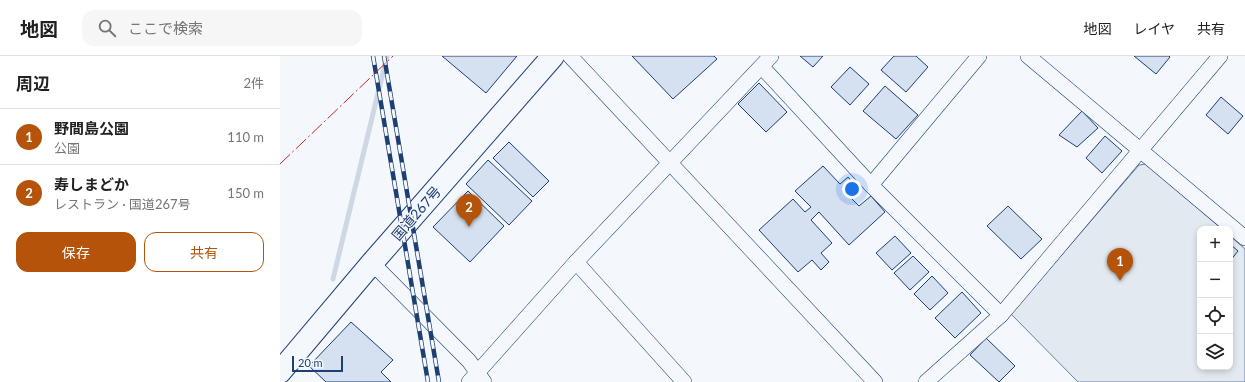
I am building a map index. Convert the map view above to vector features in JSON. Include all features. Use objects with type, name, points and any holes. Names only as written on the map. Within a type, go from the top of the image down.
[{"type":"highway","name":"国道267号","points":[[280,372],[372,263],[553,56]]},
{"type":"street","points":[[570,56],[875,382]]},
{"type":"street","points":[[871,185],[979,56]]},
{"type":"street","points":[[1028,56],[1142,150],[1245,238]]},
{"type":"street","points":[[926,382],[1001,316],[1220,56]]},
{"type":"street","points":[[372,263],[469,361],[477,379],[576,262],[669,162],[767,61],[871,185],[1001,316]]},
{"type":"street","points":[[576,262],[684,382]]},
{"type":"shaded area","points":[[1146,164],[1218,226],[1197,226],[1197,370],[1233,370],[1233,239],[1245,249],[1245,382],[1078,382],[1011,314],[1139,165]]},
{"type":"building","points":[[442,56],[517,56],[486,93]]},
{"type":"building","points":[[632,56],[714,56],[717,59],[673,99]]},
{"type":"building","points":[[800,56],[823,56],[813,67]]},
{"type":"building","points":[[894,56],[916,56],[928,67],[906,92],[881,70]]},
{"type":"building","points":[[1134,56],[1169,56],[1170,57],[1156,74]]},
{"type":"building","points":[[850,67],[869,84],[850,105],[831,87]]},
{"type":"building","points":[[759,83],[787,112],[766,132],[738,104]]},
{"type":"building","points":[[885,86],[918,115],[896,139],[863,111]]},
{"type":"building","points":[[1221,97],[1243,116],[1228,134],[1206,115]]},
{"type":"building","points":[[1082,111],[1098,128],[1077,147],[1059,135]]},
{"type":"building","points":[[1105,136],[1122,151],[1102,173],[1086,158]]},
{"type":"building","points":[[509,142],[549,181],[533,197],[493,158]]},
{"type":"building","points":[[488,160],[532,201],[509,225],[466,184]]},
{"type":"building","points":[[823,166],[840,184],[848,177],[860,190],[851,198],[859,206],[871,196],[885,212],[849,245],[819,212],[811,220],[832,243],[821,253],[829,262],[821,270],[812,260],[798,272],[759,230],[793,199],[805,212],[811,207],[795,191]]},
{"type":"building","points":[[468,191],[504,226],[470,262],[433,227]]},
{"type":"building","points":[[1008,206],[1042,239],[1021,259],[987,226]]},
{"type":"building","points":[[895,236],[911,253],[892,270],[876,253]]},
{"type":"building","points":[[1233,247],[1238,251],[1233,257]]},
{"type":"building","points":[[913,256],[929,272],[910,290],[894,273]]},
{"type":"building","points":[[932,276],[948,293],[930,310],[914,294]]},
{"type":"building","points":[[962,292],[981,313],[955,338],[935,318]]},
{"type":"building","points":[[351,322],[393,360],[381,372],[391,382],[326,382],[309,366]]},
{"type":"building","points":[[986,338],[1015,366],[999,382],[970,355]]},
{"type":"waterway","points":[[333,279],[387,56]]},
{"type":"railway","points":[[373,56],[428,382]]},
{"type":"railway","points":[[384,56],[439,382]]},
{"type":"power","points":[[280,164],[393,56]]},
{"type":"place","name":"寿しまどか","points":[[469,227]]},
{"type":"place","name":"野間島公園","points":[[1120,281]]}]
